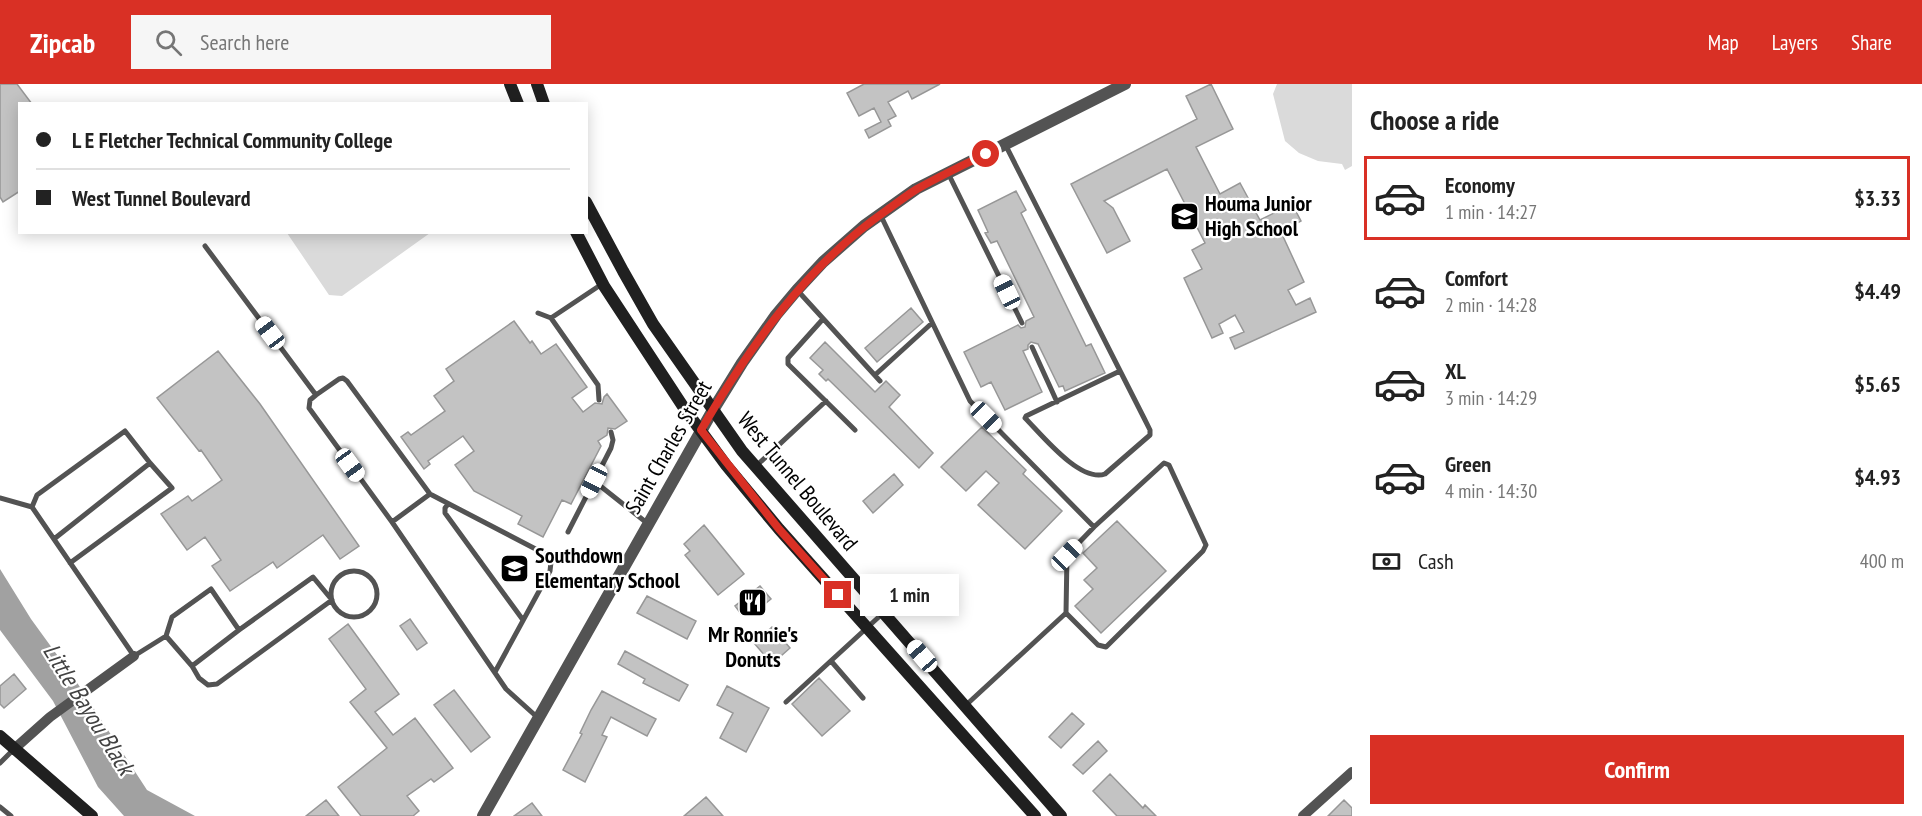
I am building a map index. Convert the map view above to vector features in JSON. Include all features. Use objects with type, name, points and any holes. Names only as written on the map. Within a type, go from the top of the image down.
[{"type":"main road","points":[[510,84],[517,102]]},
{"type":"main road","points":[[537,84],[543,102]]},
{"type":"main road","name":"West Tunnel Boulevard","points":[[588,206],[653,324],[712,410],[755,467],[1061,816]]},
{"type":"main road","name":"West Tunnel Boulevard","points":[[577,234],[602,284],[701,430],[779,529],[1035,816]]},
{"type":"main road","points":[[0,736],[13,750],[92,816]]},
{"type":"street","name":"Saint Charles Street","points":[[483,816],[712,410],[776,315],[797,290],[823,262],[880,214],[916,189],[1125,84]]},
{"type":"street","points":[[13,750],[50,717],[134,656]]},
{"type":"street","points":[[1303,816],[1352,772]]},
{"type":"lane","points":[[1005,144],[1150,430],[1150,435],[1105,474],[1094,475],[1073,465],[1025,418],[1120,371]]},
{"type":"lane","points":[[948,173],[1022,323]]},
{"type":"lane","points":[[880,214],[970,401],[1094,527]]},
{"type":"lane","points":[[205,246],[316,395]]},
{"type":"lane","points":[[551,318],[602,284]]},
{"type":"lane","points":[[797,290],[880,381]]},
{"type":"lane","points":[[538,313],[551,318],[598,385],[599,400]]},
{"type":"lane","points":[[823,319],[788,361],[855,430]]},
{"type":"lane","points":[[875,375],[932,323]]},
{"type":"lane","points":[[1032,347],[1057,402]]},
{"type":"lane","points":[[495,672],[550,571],[549,556],[430,494],[347,381],[343,378],[339,379],[309,400],[309,408],[392,522],[495,672],[506,688],[538,718]]},
{"type":"lane","points":[[755,467],[826,401]]},
{"type":"lane","points":[[32,507],[37,495],[125,431],[172,488],[70,563]]},
{"type":"lane","points":[[568,532],[613,444],[611,432]]},
{"type":"lane","points":[[54,538],[150,463]]},
{"type":"lane","points":[[1164,463],[1169,465],[1206,545],[1203,551],[1106,647],[1098,645],[1066,613],[1067,555],[1164,463]]},
{"type":"lane","points":[[594,481],[649,524]]},
{"type":"lane","points":[[392,522],[430,494]]},
{"type":"lane","points":[[0,498],[32,507],[134,656],[166,636],[172,616],[211,589],[239,630]]},
{"type":"lane","points":[[448,504],[445,513],[524,620]]},
{"type":"lane","points":[[192,666],[313,577],[341,613],[356,616],[370,609],[375,603],[376,587],[373,581],[361,572],[347,572],[335,580],[330,593],[332,600]]},
{"type":"lane","points":[[166,636],[192,666],[199,678],[208,685],[217,684],[332,600]]},
{"type":"lane","points":[[786,702],[883,613]]},
{"type":"lane","points":[[965,706],[1066,613]]},
{"type":"lane","points":[[831,661],[863,698]]},
{"type":"lane","points":[[0,763],[13,750]]},
{"type":"lane","points":[[0,807],[10,816]]},
{"type":"shaded area","points":[[1277,84],[1352,84],[1352,166],[1345,170],[1342,164],[1318,161],[1299,153],[1285,141],[1273,94]]},
{"type":"shaded area","points":[[288,234],[429,234],[342,296],[329,295]]},
{"type":"water","name":"Little Bayou Black","points":[[0,569],[31,619],[76,681],[147,790],[195,816],[124,816],[98,787],[53,701],[0,630]]},
{"type":"building","points":[[0,84],[17,84],[30,102],[18,102],[18,192],[3,202],[0,197]]},
{"type":"building","points":[[864,84],[940,84],[912,99],[908,91],[888,102],[896,116],[888,120],[891,126],[869,138],[865,130],[881,122],[874,108],[859,116],[847,93]]},
{"type":"building","points":[[1211,84],[1233,129],[1196,147],[1220,194],[1240,183],[1260,220],[1292,204],[1301,221],[1281,232],[1304,282],[1288,290],[1296,305],[1310,298],[1316,312],[1235,349],[1230,338],[1244,332],[1235,315],[1219,324],[1223,333],[1212,338],[1184,278],[1202,269],[1192,250],[1205,243],[1167,169],[1104,201],[1113,208],[1130,241],[1107,253],[1071,184],[1197,119],[1186,96]]},
{"type":"building","points":[[1016,191],[1026,210],[1021,213],[1086,346],[1091,344],[1105,373],[1065,391],[1063,386],[1059,387],[1038,344],[1031,342],[1028,349],[1023,351],[1042,392],[1005,410],[991,382],[981,387],[964,352],[1018,325],[1021,328],[1025,327],[1026,321],[1034,317],[997,241],[991,243],[985,233],[988,232],[978,210]]},
{"type":"building","points":[[911,308],[923,322],[877,362],[865,348]]},
{"type":"building","name":"Southdown Elementary School","points":[[514,321],[541,354],[556,344],[587,387],[572,398],[583,412],[595,403],[602,404],[607,394],[627,421],[615,429],[608,428],[607,435],[598,441],[601,446],[571,504],[562,500],[543,537],[518,524],[522,516],[474,491],[455,465],[474,451],[463,436],[428,461],[430,464],[424,469],[401,437],[408,432],[411,435],[445,411],[434,396],[454,381],[446,369]]},
{"type":"building","points":[[825,342],[875,392],[886,381],[900,395],[889,407],[933,453],[919,468],[828,379],[826,381],[819,374],[823,370],[810,358]]},
{"type":"building","points":[[218,351],[260,404],[359,546],[340,559],[323,535],[277,568],[273,562],[230,591],[212,566],[221,560],[205,537],[187,550],[161,514],[188,496],[192,501],[222,480],[201,450],[199,451],[157,398]]},
{"type":"building","points":[[982,427],[1026,470],[1023,474],[1062,511],[1025,549],[978,505],[999,483],[986,471],[966,491],[941,467]]},
{"type":"building","points":[[894,474],[903,485],[873,513],[863,501]]},
{"type":"building","points":[[1117,521],[1166,571],[1101,633],[1075,606],[1093,589],[1084,580],[1097,568],[1083,553]]},
{"type":"building","points":[[704,525],[744,574],[718,595],[685,555],[690,551],[684,544]]},
{"type":"building","name":"Mr Ronnie's Donuts","points":[[760,586],[771,599],[751,615],[746,610],[741,614],[735,606]]},
{"type":"building","points":[[647,596],[696,621],[687,639],[637,613]]},
{"type":"building","points":[[410,619],[427,643],[417,650],[400,626]]},
{"type":"building","points":[[348,624],[399,694],[375,712],[393,735],[415,718],[453,768],[434,782],[431,779],[407,796],[419,811],[413,816],[361,816],[338,787],[387,748],[350,702],[366,689],[329,639]]},
{"type":"building","points":[[772,627],[790,648],[772,664],[754,643]]},
{"type":"building","points":[[625,651],[688,685],[679,701],[643,683],[645,679],[618,664]]},
{"type":"building","points":[[14,674],[26,689],[4,708],[0,704],[0,686]]},
{"type":"building","points":[[819,678],[850,711],[822,736],[792,704]]},
{"type":"building","points":[[727,686],[769,708],[746,752],[720,738],[733,713],[717,705]]},
{"type":"building","points":[[454,690],[490,737],[471,752],[434,705]]},
{"type":"building","points":[[602,691],[656,719],[647,736],[611,717],[602,735],[607,737],[585,782],[563,770]]},
{"type":"building","points":[[1072,713],[1084,724],[1061,748],[1049,737]]},
{"type":"building","points":[[1098,741],[1107,751],[1083,774],[1073,765]]},
{"type":"building","points":[[1110,774],[1143,808],[1145,805],[1156,816],[1117,816],[1093,791]]},
{"type":"building","points":[[706,797],[723,816],[684,816]]},
{"type":"building","points":[[326,800],[339,816],[306,816]]},
{"type":"building","points":[[1344,800],[1352,808],[1352,816],[1328,816]]},
{"type":"building","points":[[532,803],[542,816],[514,816]]},
{"type":"place","name":"Houma Junior High School","points":[[1184,216]]},
{"type":"place","name":"Southdown Elementary School","points":[[514,568]]},
{"type":"place","name":"Mr Ronnie's Donuts","points":[[753,602]]},
{"type":"route","points":[[838,595],[779,529],[726,465],[701,430],[742,363],[776,315],[823,262],[864,226],[916,189],[986,154]]}]
